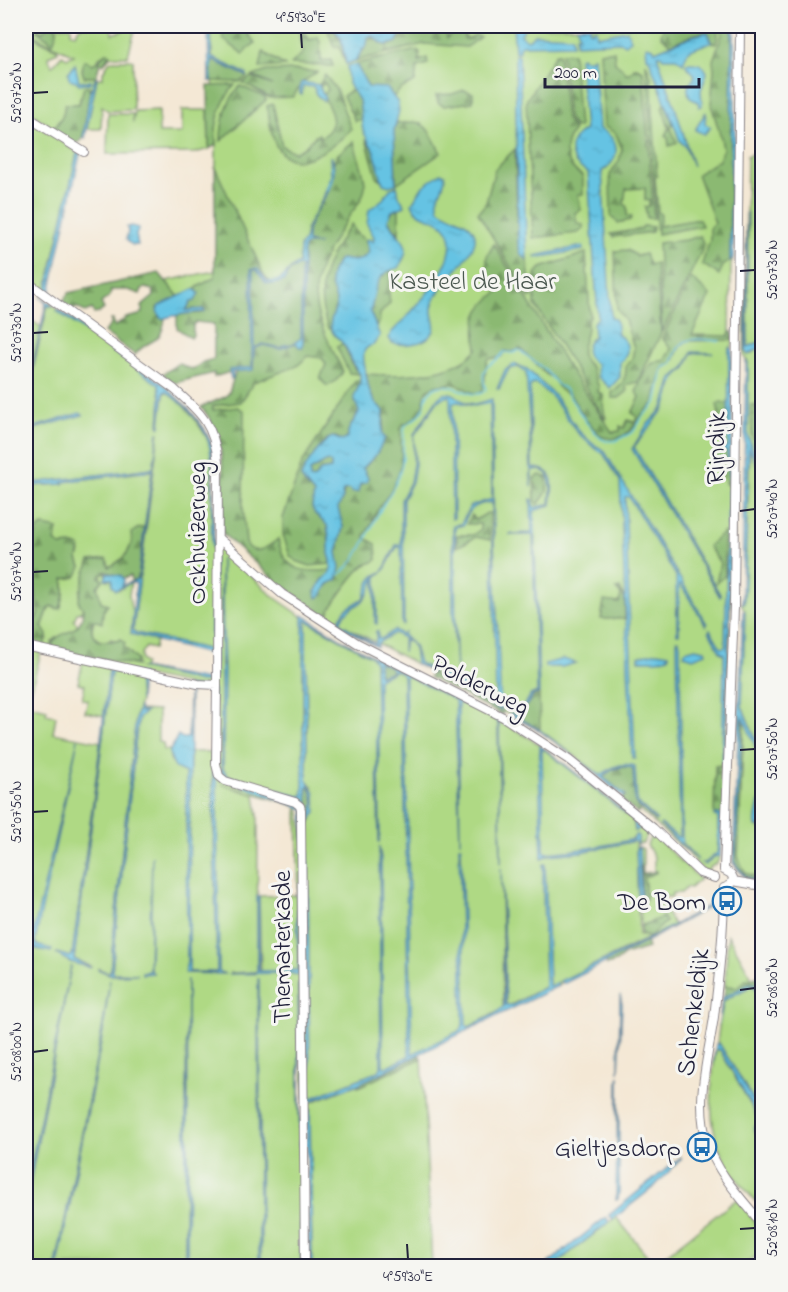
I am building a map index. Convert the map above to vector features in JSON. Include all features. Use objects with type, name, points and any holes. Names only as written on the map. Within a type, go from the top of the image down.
[{"type":"street","name":"Rijndijk","points":[[724,870],[734,607],[740,26]]},
{"type":"street","points":[[26,116],[84,152]]},
{"type":"street","name":"Ockhuizerweg","points":[[26,281],[174,388],[208,424],[216,441],[219,462],[217,685]]},
{"type":"street","name":"Polderweg","points":[[218,538],[282,594],[357,643],[503,717],[569,759],[646,822],[700,873],[715,878]]},
{"type":"street","points":[[30,647],[198,684],[217,685]]},
{"type":"street","name":"Thematerkade","points":[[217,685],[216,764],[219,776],[225,781],[298,804],[302,810],[305,1266]]},
{"type":"street","points":[[724,870],[731,874],[733,881],[724,888],[718,886],[715,878],[724,870]]},
{"type":"street","points":[[733,881],[762,886]]},
{"type":"street","name":"Schenkeldijk","points":[[724,888],[714,1018],[703,1090],[702,1115],[708,1144],[719,1167],[762,1224]]},
{"type":"green space","points":[[26,26],[49,26],[41,34],[50,40],[50,44],[26,31]]},
{"type":"green space","points":[[49,26],[56,26],[57,31],[52,45],[50,40],[37,31],[38,29],[42,32]]},
{"type":"green space","points":[[56,26],[71,26],[71,33],[75,34],[80,26],[118,26],[112,29],[113,34],[136,26],[128,56],[111,56],[103,64],[103,55],[93,64],[84,60],[82,70],[84,77],[96,77],[90,92],[90,87],[80,98],[79,104],[65,104],[63,115],[54,128],[26,110],[26,33],[57,49],[58,52],[48,56],[52,66],[62,55],[67,58],[74,55],[52,45],[57,31]]},
{"type":"green space","name":"Kasteel de Haar","points":[[211,26],[731,26],[727,262],[733,258],[730,332],[726,340],[733,340],[732,348],[729,348],[729,404],[726,404],[726,434],[729,434],[725,483],[730,488],[733,538],[726,765],[719,765],[718,856],[720,857],[717,863],[709,868],[708,873],[636,807],[636,804],[656,820],[637,802],[540,730],[540,726],[508,714],[340,623],[336,624],[323,618],[327,615],[279,584],[222,533],[221,450],[211,420],[201,407],[229,393],[236,370],[214,377],[215,278],[179,297],[166,281],[215,271],[216,149]]},
{"type":"green space","points":[[223,26],[242,26],[255,43],[243,54],[223,39]]},
{"type":"green space","points":[[398,26],[430,28],[441,26],[446,31],[447,38],[459,26],[466,29],[464,38],[475,35],[480,37],[467,47],[424,44],[355,61],[367,45],[366,40],[370,36],[387,46],[397,42],[400,34]]},
{"type":"green space","points":[[664,26],[717,26],[716,44],[711,42],[707,32],[670,44],[661,35]]},
{"type":"green space","points":[[721,26],[732,26],[730,261],[723,266],[719,275],[702,264],[710,240],[710,228],[715,223],[697,174],[719,160],[723,149],[711,104],[713,60],[722,35]]},
{"type":"green space","points":[[327,28],[340,37],[346,64],[339,46],[334,47]]},
{"type":"green space","points":[[303,32],[310,40],[318,37],[321,61],[331,60],[333,66],[291,64],[303,53],[300,33]]},
{"type":"green space","points":[[417,50],[420,52],[419,61],[427,58],[428,64],[417,67],[415,82],[401,89],[393,97],[390,92],[368,87],[356,64]]},
{"type":"green space","points":[[614,51],[615,62],[626,73],[630,73],[635,67],[643,71],[654,218],[647,218],[645,207],[649,206],[649,200],[645,200],[645,188],[626,189],[624,203],[627,207],[627,216],[632,216],[630,220],[618,223],[611,217],[610,175],[619,161],[622,149],[616,134],[604,126],[600,52]]},
{"type":"green space","points":[[108,52],[110,54],[103,64],[100,63],[96,77],[84,77],[82,70],[84,60],[93,64],[99,62],[101,57]]},
{"type":"green space","points":[[263,52],[285,66],[260,68]]},
{"type":"green space","points":[[556,53],[559,53],[566,119],[574,130],[567,143],[566,155],[572,167],[583,176],[583,194],[578,195],[581,210],[575,213],[577,223],[583,225],[583,229],[578,233],[533,238],[526,101]]},
{"type":"green space","points":[[562,53],[573,53],[579,127],[575,128],[568,118]]},
{"type":"green space","points":[[133,60],[133,110],[108,111],[102,106],[101,129],[87,129],[97,78],[103,78],[103,72],[109,62]]},
{"type":"green space","points":[[211,60],[247,76],[240,82],[211,81]]},
{"type":"green space","points":[[646,63],[651,77],[657,176],[655,178],[658,212],[661,215],[659,226],[699,219],[702,226],[657,234]]},
{"type":"green space","points":[[267,71],[317,72],[302,83],[293,97],[270,98],[243,83],[251,77],[272,85],[253,76]]},
{"type":"green space","points":[[325,75],[336,89],[351,129],[336,143],[315,156],[294,160],[285,156],[277,147],[267,106],[273,104],[282,146],[294,152],[302,149],[316,136],[319,134],[320,138],[331,128],[331,112],[323,95],[328,90],[325,83],[319,85]]},
{"type":"green space","points":[[235,85],[219,113],[216,145],[209,149],[208,86]]},
{"type":"green space","points":[[88,86],[90,92],[83,137],[81,141],[74,144],[53,131],[63,115],[65,104],[79,104],[84,87]]},
{"type":"green space","points":[[240,86],[265,97],[266,100],[221,141],[225,112]]},
{"type":"green space","points":[[351,90],[360,100],[361,119],[355,121],[343,96]]},
{"type":"green space","points":[[464,90],[473,93],[473,102],[444,106],[438,103],[436,95],[452,94]]},
{"type":"green space","points":[[665,103],[673,123],[671,128],[677,143],[669,146],[665,135],[669,128],[662,107]]},
{"type":"green space","points":[[159,110],[159,133],[182,133],[182,110],[208,110],[209,149],[195,153],[107,154],[108,114],[133,114],[133,123],[135,111]]},
{"type":"green space","points":[[26,118],[80,154],[77,154],[46,293],[26,278]]},
{"type":"green space","points":[[397,122],[421,123],[431,134],[441,153],[396,184],[394,130]]},
{"type":"green space","points":[[366,139],[374,151],[382,181],[377,177]]},
{"type":"green space","points":[[354,141],[364,175],[364,191],[322,264],[315,296],[317,312],[342,373],[327,386],[320,379],[326,364],[322,358],[308,356],[297,366],[254,382],[241,402],[213,406],[213,410],[238,407],[244,411],[243,506],[246,543],[253,550],[261,550],[278,539],[285,558],[296,568],[311,571],[331,570],[315,592],[323,593],[339,575],[337,552],[343,527],[337,508],[343,498],[344,490],[360,485],[368,478],[363,469],[375,456],[381,440],[384,412],[372,399],[366,374],[394,375],[441,370],[467,358],[477,349],[475,330],[480,310],[499,291],[487,276],[487,256],[494,244],[567,365],[612,432],[620,431],[620,426],[624,428],[628,420],[635,422],[637,416],[632,413],[640,397],[636,392],[649,367],[658,361],[664,361],[671,349],[662,338],[691,278],[710,295],[692,335],[729,336],[730,332],[733,332],[733,340],[687,341],[680,347],[673,362],[663,369],[653,404],[642,414],[633,429],[623,436],[612,439],[602,437],[585,419],[571,396],[560,390],[553,378],[521,349],[512,352],[505,351],[501,357],[488,359],[481,393],[474,393],[459,385],[433,386],[426,393],[421,411],[402,426],[401,459],[397,478],[365,535],[365,538],[376,544],[377,560],[364,566],[355,575],[327,616],[279,584],[222,533],[221,450],[211,420],[201,407],[229,393],[236,370],[214,377],[214,373],[175,383],[163,374],[179,363],[194,369],[203,362],[214,359],[214,324],[196,322],[193,325],[191,338],[177,328],[177,314],[200,313],[194,309],[186,310],[197,290],[194,289],[215,277],[215,167],[264,275],[271,283],[276,283],[300,262],[307,227],[324,199],[331,181],[332,162]]},
{"type":"green space","points":[[515,149],[518,243],[521,254],[527,259],[532,297],[529,297],[478,213],[486,203],[495,169]]},
{"type":"green space","points":[[762,150],[762,208],[755,193],[762,212],[762,341],[748,347],[748,212],[746,352],[748,355],[762,347],[762,421],[755,405],[752,435],[762,460],[762,471],[748,436],[748,362],[744,357],[747,156]]},
{"type":"green space","points":[[395,209],[399,210],[399,234],[388,220]]},
{"type":"green space","points":[[351,224],[357,234],[366,240],[369,252],[359,260],[337,261],[330,279],[336,304],[331,328],[328,328],[321,299],[324,273],[335,249]]},
{"type":"green space","points":[[643,226],[653,227],[652,232],[614,237],[611,234],[641,229]]},
{"type":"green space","points":[[700,236],[704,245],[662,332],[658,243]]},
{"type":"green space","points":[[627,250],[637,256],[645,254],[649,265],[656,263],[661,333],[638,382],[626,385],[627,392],[619,398],[612,398],[612,392],[619,388],[623,381],[626,365],[632,359],[634,348],[625,320],[617,309],[615,251]]},
{"type":"green space","points":[[586,253],[590,316],[582,352],[584,359],[591,366],[599,387],[598,392],[603,395],[606,418],[535,305],[535,275],[541,268]]},
{"type":"green space","points":[[391,268],[388,287],[390,303],[380,314],[379,323],[376,326],[370,312],[375,285]]},
{"type":"green space","points":[[159,273],[179,297],[157,308],[160,315],[158,317],[165,318],[161,334],[135,355],[104,332],[111,325],[111,320],[116,326],[126,318],[143,312],[141,307],[154,296],[153,290],[142,289],[140,294],[128,290],[111,290],[110,296],[101,303],[104,309],[94,314],[92,309],[85,312],[76,307],[74,310],[63,302],[68,293]]},
{"type":"green space","points":[[49,302],[159,385],[161,398],[159,427],[165,391],[176,398],[192,415],[208,439],[212,456],[212,534],[214,542],[274,597],[303,617],[304,784],[302,797],[234,778],[298,801],[304,843],[307,845],[308,824],[312,820],[313,787],[307,777],[306,620],[376,659],[377,678],[395,670],[480,710],[498,721],[501,864],[499,720],[541,745],[542,858],[546,855],[581,852],[636,841],[638,900],[646,899],[644,876],[652,874],[643,875],[640,866],[640,878],[639,847],[643,849],[643,873],[654,872],[654,857],[647,845],[652,834],[700,879],[681,893],[672,893],[672,897],[661,897],[661,904],[674,925],[561,981],[558,986],[557,983],[549,987],[545,864],[543,880],[545,987],[509,1006],[506,1005],[501,881],[503,1009],[469,1027],[463,1025],[461,1030],[379,1071],[312,1098],[309,1093],[308,850],[307,1104],[358,1084],[359,1086],[422,1058],[432,1266],[312,1266],[310,1110],[306,1110],[298,984],[301,1266],[261,1266],[259,1044],[259,1266],[187,1266],[187,980],[185,1266],[58,1266],[102,1037],[110,979],[56,1266],[26,1266],[26,1203],[71,967],[26,1190],[26,704],[47,709],[46,714],[56,716],[53,733],[101,742],[72,955],[71,957],[56,954],[92,967],[74,959],[111,673],[114,671],[139,677],[140,701],[136,716],[108,973],[112,975],[138,974],[113,973],[112,971],[136,736],[139,718],[145,712],[139,710],[158,711],[158,742],[163,743],[164,750],[170,750],[171,761],[186,773],[186,973],[224,973],[219,972],[214,690],[112,668],[109,670],[105,716],[85,712],[88,700],[82,699],[85,685],[78,683],[83,661],[41,652],[26,702],[26,678],[30,661],[26,659],[26,644],[33,645],[48,639],[42,627],[49,608],[51,606],[56,609],[61,607],[64,579],[76,577],[81,567],[78,559],[80,552],[75,545],[60,546],[55,541],[58,529],[43,533],[33,541],[30,552],[38,614],[29,627],[26,623],[26,486],[62,484],[62,482],[152,471],[145,527],[137,529],[127,552],[114,565],[109,567],[107,559],[90,561],[80,591],[83,615],[82,611],[77,613],[74,620],[78,625],[71,632],[52,641],[52,647],[137,666],[137,660],[124,647],[121,639],[102,642],[93,635],[94,621],[108,604],[100,602],[96,590],[103,580],[99,575],[105,571],[107,580],[112,579],[119,590],[131,582],[129,595],[131,608],[134,609],[131,634],[156,640],[154,649],[146,647],[141,653],[141,660],[145,663],[141,668],[211,682],[214,638],[213,553],[211,650],[136,633],[133,630],[159,432],[152,468],[26,484],[26,405],[29,385],[26,399],[26,317],[41,327],[29,378],[31,378],[48,305],[52,305]],"holes":[[[221,560],[223,769],[228,775],[221,773]],[[222,784],[297,807],[300,972],[297,975],[229,973],[256,972],[257,970],[258,815],[255,795]],[[638,904],[640,904],[641,926],[663,918],[649,937],[639,935]]]},
{"type":"green space","points":[[343,343],[354,368],[360,374],[349,373],[337,347]]},
{"type":"green space","points":[[356,380],[360,380],[355,401],[359,412],[351,425],[348,437],[343,441],[336,437],[327,439],[302,472],[301,478],[314,494],[312,507],[327,525],[331,564],[310,566],[290,556],[283,535],[283,518],[302,463]]},
{"type":"green space","points":[[721,402],[729,404],[729,434],[722,430],[717,404]]},
{"type":"green space","points":[[751,405],[755,405],[762,421],[762,460],[752,435]]},
{"type":"green space","points":[[750,448],[762,475],[762,755],[742,706],[745,611],[741,603],[744,603]]},
{"type":"green space","points":[[714,450],[727,451],[730,488],[726,483]]},
{"type":"green space","points":[[327,461],[331,462],[331,469],[320,472],[315,478],[310,479],[310,471]]},
{"type":"green space","points":[[540,475],[547,478],[547,492],[538,505],[535,500],[534,478]]},
{"type":"green space","points":[[490,513],[490,540],[476,537],[457,547],[457,535],[473,535],[481,529],[480,524],[467,524],[472,515],[476,520]]},
{"type":"green space","points":[[43,526],[58,529],[55,541],[60,546],[80,547],[78,559],[81,567],[76,577],[64,579],[64,595],[60,609],[51,606],[49,608],[42,627],[47,635],[44,648],[26,642],[26,623],[30,626],[38,614],[30,547],[38,529]]},
{"type":"green space","points":[[145,527],[138,579],[132,581],[130,576],[124,578],[105,571],[99,577],[103,580],[97,587],[101,602],[108,604],[103,612],[102,623],[93,620],[92,626],[93,634],[98,641],[121,639],[125,643],[124,647],[137,660],[135,665],[52,648],[57,637],[73,629],[82,618],[83,608],[79,600],[90,561],[107,559],[109,567],[114,564],[127,553],[132,539],[131,533]]},
{"type":"green space","points":[[724,532],[725,576],[716,583],[720,563],[708,546]]},
{"type":"green space","points":[[620,588],[625,600],[625,619],[601,619],[604,601],[619,603],[621,595],[616,589]]},
{"type":"green space","points":[[378,661],[392,668],[393,671],[379,676]]},
{"type":"green space","points":[[431,673],[503,712],[502,715],[429,677]]},
{"type":"green space","points":[[539,693],[540,730],[517,717],[532,696]]},
{"type":"green space","points":[[742,714],[744,719],[738,857],[745,873],[758,877],[757,882],[746,877],[735,863]]},
{"type":"green space","points":[[744,719],[759,752],[763,771],[759,820],[759,828],[762,828],[762,880],[757,882],[758,877],[745,873],[738,857]]},
{"type":"green space","points":[[541,749],[545,749],[633,820],[635,831],[639,826],[648,832],[649,830],[643,843],[638,844],[638,835],[608,846],[546,853],[544,851]]},
{"type":"green space","points":[[190,752],[212,752],[217,972],[189,972]]},
{"type":"green space","points":[[726,765],[724,815],[714,814],[715,766]]},
{"type":"green space","points":[[629,766],[633,768],[635,803],[640,810],[637,813],[621,800],[625,796],[603,778],[610,770]]},
{"type":"green space","points":[[309,786],[314,805],[311,817],[308,819],[307,787]]},
{"type":"green space","points":[[641,865],[643,875],[656,871],[656,873],[644,877],[646,899],[641,900]]},
{"type":"green space","points":[[297,895],[298,970],[261,972],[259,896]]},
{"type":"green space","points":[[663,917],[666,922],[649,937],[641,934],[641,926]]},
{"type":"green space","points":[[728,935],[752,978],[737,987],[725,986]]},
{"type":"green space","points":[[646,942],[648,948],[625,955],[607,965],[606,962]]},
{"type":"green space","points":[[757,976],[762,983],[762,992],[755,983],[724,998],[725,986],[737,987],[744,981]]},
{"type":"green space","points":[[751,985],[756,986],[762,996],[762,1114],[725,1053],[717,1044],[722,1002]]},
{"type":"green space","points":[[716,1049],[720,1050],[760,1122],[755,1131],[762,1142],[762,1195],[755,1201],[729,1168],[716,1140],[711,1094]]},
{"type":"green space","points":[[420,1055],[422,1058],[358,1087],[358,1084]]},
{"type":"green space","points":[[737,1199],[762,1231],[762,1252],[742,1266],[553,1266],[616,1217],[654,1264]]},
{"type":"water","points":[[208,26],[211,26],[211,57],[247,76],[212,60],[211,81],[209,81]]},
{"type":"water","points":[[332,26],[398,26],[400,34],[397,42],[389,44],[384,44],[373,36],[368,37],[367,44],[355,61],[346,64],[341,38]]},
{"type":"water","points":[[513,26],[525,26],[521,35],[526,40],[534,34],[572,36],[573,44],[522,45],[519,47],[519,52],[515,52]]},
{"type":"water","points":[[577,26],[590,26],[589,31],[592,32],[596,29],[597,36],[627,30],[631,40],[625,44],[620,42],[576,44],[576,36],[579,36]]},
{"type":"water","points":[[732,26],[734,26],[735,142],[733,258],[730,261]]},
{"type":"water","points":[[708,32],[711,42],[688,51],[683,63],[676,58],[663,58],[658,55],[693,166],[685,146],[680,141],[647,57],[646,46],[655,51]]},
{"type":"water","points":[[515,55],[519,55],[527,259],[521,255],[518,243]]},
{"type":"water","points":[[583,57],[583,59],[591,59],[594,57],[599,129],[611,137],[616,149],[613,161],[602,171],[611,317],[616,320],[618,335],[625,341],[627,352],[620,362],[620,377],[610,388],[598,377],[596,364],[589,358],[586,350],[588,343],[594,337],[593,323],[598,318],[588,172],[576,164],[571,152],[574,140],[585,130],[579,58]]},
{"type":"water","points":[[75,64],[79,81],[91,81],[90,83],[79,84],[69,79],[68,73]]},
{"type":"water","points":[[356,64],[368,87],[387,88],[398,103],[399,111],[394,130],[396,184],[389,186],[383,184],[374,151],[363,131],[359,100],[348,84],[347,66]]},
{"type":"water","points":[[685,64],[702,65],[707,73],[701,90],[702,106],[699,107],[698,102],[690,98],[688,93],[688,87],[695,75]]},
{"type":"water","points":[[96,77],[85,138],[83,137],[90,92]]},
{"type":"water","points":[[302,82],[319,85],[325,99],[323,101],[316,94],[314,87],[303,86],[302,95],[300,94]]},
{"type":"water","points":[[706,112],[705,124],[711,127],[704,134],[695,130]]},
{"type":"water","points":[[77,153],[80,154],[50,293],[47,291]]},
{"type":"water","points":[[330,157],[332,157],[333,181],[307,232],[307,242],[319,244],[308,244],[304,247],[303,252],[303,347],[299,347],[296,343],[279,349],[263,345],[254,349],[253,370],[232,372],[233,378],[231,379],[229,370],[252,367],[251,269],[257,268],[267,281],[273,281],[282,278],[290,269],[299,263],[300,246],[304,241],[307,227],[323,198],[331,176]],"holes":[[[301,267],[301,338],[281,348],[263,344],[254,348],[253,270],[256,270],[266,283],[274,284],[284,281],[290,270]]]},
{"type":"water","points":[[441,173],[445,175],[445,179],[438,200],[439,209],[469,225],[475,235],[475,241],[468,255],[434,300],[432,313],[434,329],[431,335],[413,344],[392,343],[389,338],[391,333],[436,282],[450,250],[450,236],[442,224],[421,214],[412,203],[423,186]]},
{"type":"water","points":[[397,186],[399,196],[405,206],[392,211],[388,220],[404,241],[406,252],[398,268],[384,274],[377,285],[370,312],[380,336],[373,345],[365,349],[364,353],[371,394],[384,411],[382,434],[385,438],[376,455],[363,468],[368,478],[367,482],[360,484],[358,492],[353,493],[349,489],[342,493],[343,498],[338,508],[343,527],[337,552],[340,568],[337,580],[328,584],[321,596],[317,598],[315,592],[331,572],[329,538],[327,525],[315,514],[312,507],[314,494],[301,478],[309,462],[324,443],[333,437],[343,441],[348,437],[348,431],[359,412],[354,397],[360,383],[360,374],[331,327],[336,303],[331,275],[340,259],[358,260],[369,252],[366,240],[373,242],[374,237],[367,224],[369,210],[383,199],[390,189]],"holes":[[[327,461],[331,463],[331,469],[320,471],[315,478],[310,479],[310,471]]]},
{"type":"water","points":[[747,212],[748,347],[762,341],[762,347],[748,355],[746,352]]},
{"type":"water","points":[[127,227],[139,228],[136,235],[138,245],[131,244],[126,239]]},
{"type":"water","points":[[583,246],[583,250],[536,258],[535,256]]},
{"type":"water","points":[[194,289],[199,293],[186,310],[203,309],[205,311],[161,319],[157,311],[159,306]]},
{"type":"water","points":[[40,297],[53,306],[47,306],[30,380],[46,303]]},
{"type":"water","points":[[58,309],[162,383],[190,410],[204,428],[213,447],[214,548],[212,548],[211,453],[201,426],[185,407],[166,391],[159,427],[161,397],[159,385],[57,311]]},
{"type":"water","points":[[729,348],[732,348],[731,556],[724,763],[722,763],[724,654],[720,652],[709,631],[710,629],[721,648],[725,647],[728,491],[730,486],[727,451],[714,450],[728,447]]},
{"type":"water","points":[[692,352],[713,353],[692,353],[686,368],[675,378],[665,408],[634,447],[720,597],[632,449],[647,425],[663,408],[672,378],[685,367]]},
{"type":"water","points":[[746,361],[748,362],[748,436],[762,475],[749,448],[744,603],[742,603]]},
{"type":"water","points":[[514,364],[527,369],[554,395],[579,431],[593,444],[604,450],[707,624],[706,626],[679,585],[679,634],[677,634],[676,576],[629,497],[625,497],[635,758],[632,758],[620,481],[603,453],[595,449],[577,432],[552,397],[535,383],[530,386],[532,466],[541,469],[546,472],[550,475],[553,485],[551,505],[534,511],[539,693],[532,696],[518,717],[540,730],[574,756],[538,730],[510,715],[510,713],[516,715],[528,701],[530,695],[537,692],[533,535],[510,534],[532,533],[531,499],[534,508],[550,504],[551,492],[547,473],[540,470],[532,470],[531,487],[526,372],[518,367],[509,369],[497,389],[505,370]]},
{"type":"water","points":[[451,393],[471,404],[492,399],[494,540],[501,710],[438,676],[439,673],[496,701],[492,502],[473,508],[467,515],[464,525],[455,527],[456,675],[453,610],[453,525],[461,524],[470,506],[492,499],[490,403],[474,406],[453,403],[454,518],[452,519],[450,396],[438,401],[414,437],[415,464],[412,482],[403,500],[404,624],[402,625],[401,547],[397,547],[384,571],[377,576],[377,624],[375,623],[375,578],[364,600],[346,613],[340,623],[374,644],[376,631],[378,631],[378,638],[381,639],[394,630],[401,634],[404,632],[403,634],[414,646],[419,663],[433,670],[432,672],[416,664],[413,646],[405,639],[403,653],[403,638],[394,633],[378,643],[377,647],[336,624],[346,609],[364,598],[370,581],[383,571],[396,545],[401,545],[401,500],[410,482],[414,434],[437,399],[443,394]]},
{"type":"water","points":[[80,413],[83,415],[27,431],[28,429]]},
{"type":"water","points":[[154,465],[133,630],[136,633],[211,650],[212,554],[214,554],[215,677],[211,682],[200,682],[141,668],[207,680],[211,678],[212,655],[131,634],[136,583],[116,590],[112,586],[112,579],[105,579],[107,573],[122,576],[124,580],[122,586],[138,579],[152,470],[63,482],[63,484],[26,486],[26,484],[152,468]]},
{"type":"water","points":[[221,558],[224,672],[223,769],[228,776],[303,796],[303,615],[349,644],[487,714],[458,703],[460,842],[455,700],[408,676],[405,677],[412,1054],[461,1030],[463,1025],[459,846],[461,846],[466,1025],[469,1027],[495,1014],[504,1006],[501,868],[506,1005],[513,1005],[545,987],[543,864],[545,864],[549,986],[557,983],[558,986],[358,1084],[307,1104],[304,849],[308,850],[310,1097],[379,1071],[381,1067],[379,847],[383,1066],[386,1067],[409,1056],[403,676],[395,670],[378,680],[379,843],[375,662],[372,657],[306,620],[307,777],[315,793],[316,812],[308,824],[307,845],[304,844],[304,809],[230,781],[221,773]],"holes":[[[378,661],[391,667],[393,671],[379,676]],[[309,786],[314,802],[308,819],[307,787]]]},
{"type":"water","points":[[743,611],[745,611],[742,706],[762,755],[762,762],[742,715],[735,863],[746,877],[756,882],[746,879],[733,863]]},
{"type":"water","points":[[677,640],[680,645],[682,843],[698,860],[660,825],[680,837]]},
{"type":"water","points":[[695,648],[705,650],[706,653],[693,658],[684,655],[685,651]]},
{"type":"water","points":[[657,652],[669,654],[669,657],[639,660],[639,656]]},
{"type":"water","points":[[563,659],[576,663],[562,667],[545,667],[545,664]]},
{"type":"water","points":[[112,668],[142,674],[140,701],[138,677],[114,671],[111,673],[74,959],[91,968],[70,962],[56,954],[70,957],[72,955],[109,670]]},
{"type":"water","points":[[186,686],[214,690],[212,710],[211,690],[190,689],[189,972],[217,972],[213,768],[217,785],[219,971],[224,974],[185,973],[187,960],[186,773],[175,768],[169,753],[178,735],[182,738],[188,736],[189,689]]},
{"type":"water","points":[[139,706],[140,712],[146,712],[139,718],[136,736],[112,971],[113,973],[138,974],[112,975],[97,969],[109,973],[110,971],[136,716]]},
{"type":"water","points":[[494,716],[499,720],[501,864],[498,724]]},
{"type":"water","points":[[78,739],[35,942],[37,945],[52,950],[51,952],[32,948],[31,943]]},
{"type":"water","points":[[540,745],[649,830],[648,832],[640,826],[635,831],[634,820],[542,749],[544,850],[546,853],[612,844],[634,839],[635,835],[638,835],[638,844],[635,841],[581,852],[547,855],[542,859]]},
{"type":"water","points":[[580,761],[601,775],[617,766],[635,766],[637,802],[657,820],[635,803],[633,768],[617,768],[603,777],[625,795],[623,797]]},
{"type":"water","points":[[762,801],[762,828],[756,826],[755,820],[759,802]]},
{"type":"water","points":[[714,814],[724,815],[720,857],[716,856],[705,865],[702,863],[718,852],[718,817]]},
{"type":"water","points":[[639,847],[641,900],[638,900],[636,848]]},
{"type":"water","points":[[152,856],[150,969],[154,973],[142,974],[142,972],[149,971]]},
{"type":"water","points":[[297,895],[300,895],[299,975],[290,973],[229,974],[256,972],[257,970],[257,896],[259,896],[259,971],[298,970]]},
{"type":"water","points":[[713,903],[646,942],[565,983],[560,981],[643,942]]},
{"type":"water","points":[[71,966],[26,1203],[26,1190]]},
{"type":"water","points":[[110,979],[102,1037],[58,1266],[56,1266],[102,1031]]},
{"type":"water","points":[[187,979],[188,1124],[187,1266],[185,1266]]},
{"type":"water","points":[[259,979],[261,1266],[259,1266]]},
{"type":"water","points":[[755,983],[762,992],[762,996],[753,985],[724,1000],[719,1025],[722,998]]},
{"type":"water","points":[[299,984],[302,1266],[301,1266]]},
{"type":"water","points":[[620,995],[622,1004],[619,1072]]},
{"type":"water","points":[[719,1043],[762,1114],[762,1142],[754,1128],[760,1121],[720,1050],[716,1049],[713,1064],[716,1044]]},
{"type":"water","points":[[619,1076],[619,1193],[616,1200],[618,1081]]},
{"type":"water","points":[[310,1109],[312,1266],[309,1266],[306,1110]]},
{"type":"water","points":[[681,1157],[655,1186],[613,1219],[609,1215]]},
{"type":"water","points":[[606,1217],[609,1222],[553,1266],[545,1266]]},
{"type":"waterway","points":[[339,575],[359,553],[376,517],[395,485],[402,463],[405,426],[420,414],[432,390],[437,387],[450,386],[469,393],[481,393],[486,390],[483,374],[488,366],[504,352],[513,353],[519,350],[564,388],[586,422],[600,438],[615,441],[633,432],[643,416],[656,403],[663,368],[672,364],[679,347],[695,339],[720,341]]},
{"type":"place","name":"De Bom","points":[[727,901]]},
{"type":"place","name":"Gieltjesdorp","points":[[702,1147]]}]
